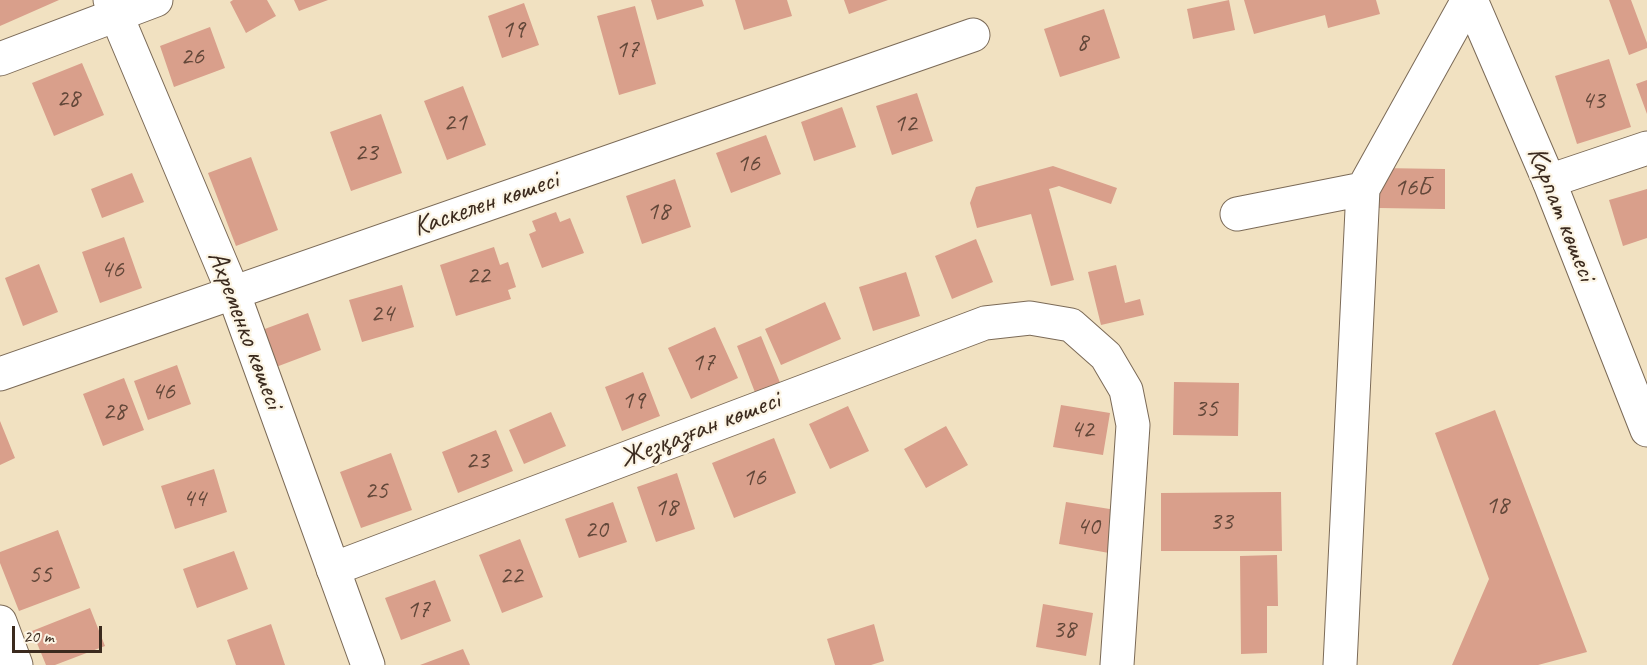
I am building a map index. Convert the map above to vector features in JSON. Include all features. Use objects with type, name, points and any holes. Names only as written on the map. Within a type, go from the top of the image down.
[{"type":"street","points":[[0,59],[113,7],[156,0]]},
{"type":"street","points":[[1340,665],[1363,189],[1469,0]]},
{"type":"street","name":"Карпат көшесі","points":[[1469,0],[1550,181],[1647,430]]},
{"type":"street","name":"Ахременко көшесі","points":[[113,7],[232,292],[368,665]]},
{"type":"street","name":"Каскелен көшесі","points":[[0,374],[973,35]]},
{"type":"street","points":[[1550,181],[1647,148]]},
{"type":"street","points":[[1237,214],[1363,189]]},
{"type":"street","name":"Жезқазған көшесі","points":[[333,569],[985,323],[1030,318],[1071,325],[1106,356],[1126,390],[1133,425],[1117,665]]},
{"type":"street","points":[[0,622],[16,665]]},
{"type":"building","points":[[0,0],[59,0],[0,26]]},
{"type":"building","points":[[233,0],[267,0],[276,16],[246,33],[230,2]]},
{"type":"building","points":[[294,0],[328,0],[299,11]]},
{"type":"building","points":[[651,0],[702,0],[704,6],[657,20]]},
{"type":"building","points":[[735,0],[787,0],[792,16],[744,30]]},
{"type":"building","points":[[844,0],[888,0],[849,14]]},
{"type":"building","points":[[1229,0],[1235,30],[1193,39],[1187,9]]},
{"type":"building","points":[[1244,0],[1376,0],[1380,14],[1328,28],[1325,15],[1254,34]]},
{"type":"building","points":[[1609,0],[1631,0],[1647,48],[1629,55]]},
{"type":"building","points":[[524,3],[539,45],[502,58],[488,16]]},
{"type":"building","points":[[635,6],[656,84],[619,95],[597,16]]},
{"type":"building","points":[[1104,9],[1120,58],[1060,77],[1044,29]]},
{"type":"building","points":[[210,27],[225,68],[174,87],[160,46]]},
{"type":"building","points":[[1609,59],[1631,127],[1577,144],[1555,76]]},
{"type":"building","points":[[82,63],[104,115],[54,136],[32,83]]},
{"type":"building","points":[[1647,80],[1647,114],[1636,84]]},
{"type":"building","points":[[463,86],[486,145],[447,160],[424,101]]},
{"type":"building","points":[[917,93],[933,141],[892,155],[876,106]]},
{"type":"building","points":[[842,107],[856,147],[814,161],[801,122]]},
{"type":"building","points":[[381,114],[402,173],[351,191],[330,132]]},
{"type":"building","points":[[766,135],[781,174],[731,193],[716,153]]},
{"type":"building","points":[[251,157],[278,230],[236,246],[208,173]]},
{"type":"building","points":[[1053,166],[1117,188],[1111,204],[1059,186],[1049,189],[1074,280],[1051,286],[1031,214],[977,228],[970,203],[976,187]]},
{"type":"building","points":[[1380,168],[1445,169],[1445,209],[1379,208]]},
{"type":"building","points":[[132,173],[144,202],[102,218],[91,189]]},
{"type":"building","points":[[675,179],[691,227],[642,244],[626,196]]},
{"type":"building","points":[[1647,189],[1647,238],[1623,246],[1609,200]]},
{"type":"building","points":[[556,212],[560,222],[570,218],[584,253],[542,268],[529,234],[536,231],[532,221]]},
{"type":"building","points":[[124,237],[142,288],[100,303],[82,252]]},
{"type":"building","points":[[976,239],[993,282],[952,299],[935,256]]},
{"type":"building","points":[[494,247],[500,265],[508,262],[516,287],[508,290],[511,299],[456,316],[440,265]]},
{"type":"building","points":[[39,264],[58,312],[23,326],[5,278]]},
{"type":"building","points":[[1116,265],[1125,303],[1140,299],[1144,315],[1101,325],[1088,272]]},
{"type":"building","points":[[906,272],[920,316],[873,331],[859,287]]},
{"type":"building","points":[[402,285],[414,327],[362,342],[349,300]]},
{"type":"building","points":[[825,302],[841,339],[781,365],[765,329]]},
{"type":"building","points":[[308,313],[321,350],[276,367],[262,330]]},
{"type":"building","points":[[715,327],[738,378],[691,399],[668,348]]},
{"type":"building","points":[[761,336],[781,385],[756,395],[737,346]]},
{"type":"building","points":[[177,365],[191,404],[148,420],[134,381]]},
{"type":"building","points":[[643,372],[660,416],[622,431],[605,387]]},
{"type":"building","points":[[124,378],[144,430],[103,446],[83,394]]},
{"type":"building","points":[[1174,382],[1239,383],[1238,436],[1173,435]]},
{"type":"building","points":[[1061,405],[1110,413],[1103,455],[1053,447]]},
{"type":"building","points":[[848,406],[869,451],[830,469],[809,424]]},
{"type":"building","points":[[1495,410],[1587,652],[1538,665],[1452,665],[1489,579],[1435,433]]},
{"type":"building","points":[[551,412],[566,446],[524,464],[509,430]]},
{"type":"building","points":[[0,421],[15,458],[0,465]]},
{"type":"building","points":[[946,426],[968,465],[926,488],[904,449]]},
{"type":"building","points":[[496,430],[513,471],[458,493],[442,452]]},
{"type":"building","points":[[774,438],[796,493],[734,518],[712,463]]},
{"type":"building","points":[[391,453],[412,510],[361,528],[340,472]]},
{"type":"building","points":[[214,469],[227,512],[175,529],[161,486]]},
{"type":"building","points":[[677,473],[695,529],[656,542],[637,487]]},
{"type":"building","points":[[1281,492],[1282,551],[1161,551],[1161,493]]},
{"type":"building","points":[[613,502],[627,542],[579,558],[565,519]]},
{"type":"building","points":[[1066,502],[1116,510],[1109,553],[1059,544]]},
{"type":"building","points":[[58,530],[80,588],[19,611],[0,563],[0,552]]},
{"type":"building","points":[[520,539],[543,597],[502,613],[479,555]]},
{"type":"building","points":[[234,551],[248,589],[197,608],[183,569]]},
{"type":"building","points":[[1277,555],[1278,606],[1267,606],[1267,653],[1241,654],[1240,556]]},
{"type":"building","points":[[435,580],[451,621],[401,640],[385,598]]},
{"type":"building","points":[[1043,604],[1093,613],[1086,656],[1036,647]]},
{"type":"building","points":[[90,608],[105,646],[55,665],[46,665],[32,631]]},
{"type":"building","points":[[271,624],[285,665],[236,665],[227,640]]},
{"type":"building","points":[[874,624],[884,661],[871,665],[835,665],[827,639]]},
{"type":"building","points":[[463,649],[470,665],[420,665]]}]
